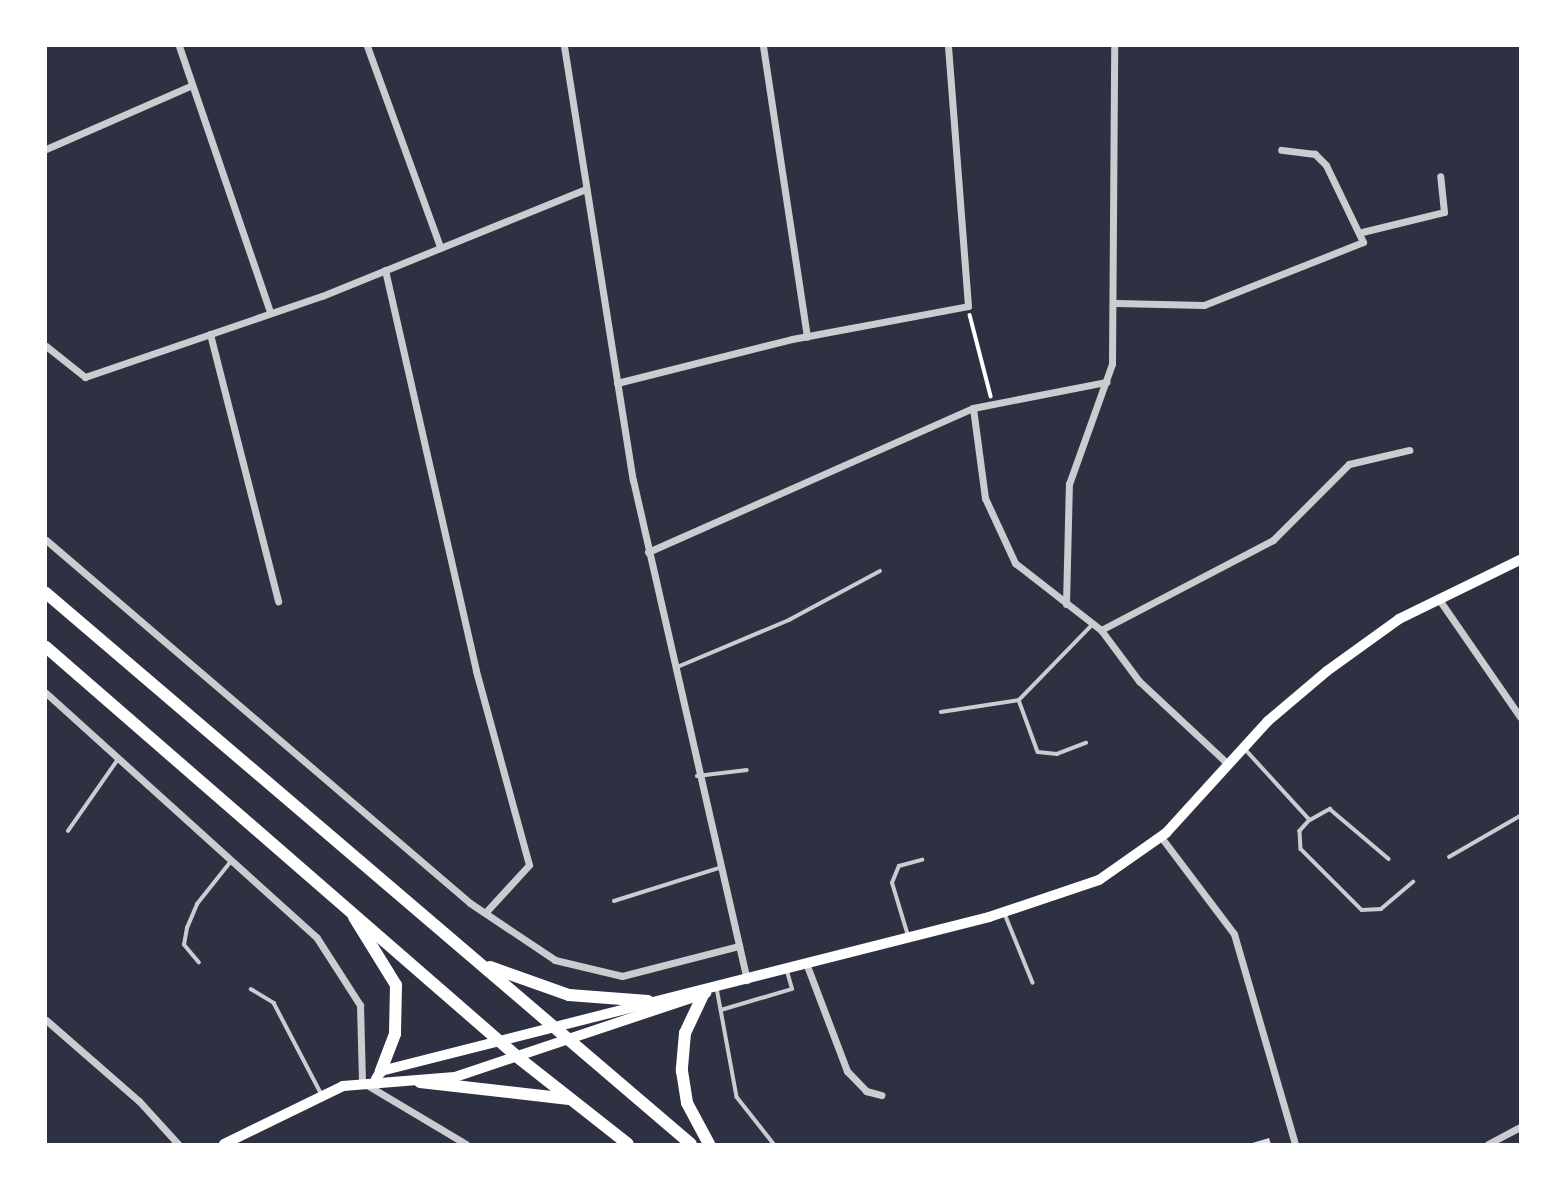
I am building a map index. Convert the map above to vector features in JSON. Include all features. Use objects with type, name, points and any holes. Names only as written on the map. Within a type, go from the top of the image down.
[{"type":"highway","points":[[46,593],[478,962],[575,1041],[691,1144]]},
{"type":"highway","points":[[46,647],[520,1059],[628,1144]]},
{"type":"highway","points":[[346,905],[396,985],[395,1034],[379,1075]]},
{"type":"highway","points":[[478,962],[569,995],[649,1001]]},
{"type":"highway","points":[[703,995],[684,1033],[682,1071],[687,1103],[709,1144]]},
{"type":"highway","points":[[420,1082],[569,1099]]},
{"type":"main road","points":[[224,1144],[322,1094],[379,1075],[504,1044],[649,1001],[717,988],[1004,912],[1099,880],[1161,837],[1244,747],[1327,671],[1438,598],[1521,560]]},
{"type":"main road","points":[[379,1075],[420,1082],[520,1059],[717,988]]},
{"type":"street","points":[[179,46],[190,86],[270,312]]},
{"type":"street","points":[[368,46],[440,247]]},
{"type":"street","points":[[564,46],[583,190],[648,552],[696,776],[747,980]]},
{"type":"street","points":[[763,46],[807,337]]},
{"type":"street","points":[[617,383],[807,337],[968,306],[948,46]]},
{"type":"street","points":[[1066,604],[1069,484],[1106,382],[1116,303],[1114,46]]},
{"type":"street","points":[[46,149],[190,86]]},
{"type":"street","points":[[1116,303],[1204,305],[1357,248],[1362,232],[1320,160],[1281,150]]},
{"type":"street","points":[[1362,232],[1444,212],[1440,176]]},
{"type":"street","points":[[46,346],[85,377],[385,270],[583,190]]},
{"type":"street","points":[[385,270],[476,671],[529,865],[485,913]]},
{"type":"street","points":[[210,334],[278,601]]},
{"type":"street","points":[[648,552],[973,408],[992,402],[1106,382]]},
{"type":"street","points":[[973,408],[985,498],[999,540],[1034,583],[1101,630],[1139,681],[1228,764]]},
{"type":"street","points":[[1101,630],[1273,540],[1349,464],[1409,450]]},
{"type":"street","points":[[46,540],[485,913],[555,960],[621,976],[738,946]]},
{"type":"street","points":[[1438,598],[1521,718]]},
{"type":"street","points":[[46,693],[121,756],[233,858],[338,964],[360,1005],[362,1082],[466,1144]]},
{"type":"street","points":[[1161,837],[1234,934],[1295,1144]]},
{"type":"street","points":[[806,963],[847,1071],[866,1091],[881,1095]]},
{"type":"street","points":[[46,1020],[139,1101],[178,1144]]},
{"type":"street","points":[[1489,1144],[1521,1127]]},
{"type":"lane","points":[[673,668],[789,620],[880,571]]},
{"type":"lane","points":[[941,712],[1018,699],[1093,624]]},
{"type":"lane","points":[[1018,699],[1038,751],[1057,754],[1086,743]]},
{"type":"lane","points":[[1244,747],[1310,820]]},
{"type":"lane","points":[[68,831],[121,756]]},
{"type":"lane","points":[[696,776],[747,770]]},
{"type":"lane","points":[[1389,859],[1330,809],[1310,820],[1300,831],[1301,849],[1362,910],[1381,909],[1413,882]]},
{"type":"lane","points":[[1449,857],[1521,816]]},
{"type":"lane","points":[[199,963],[184,945],[187,928],[233,858]]},
{"type":"lane","points":[[908,938],[892,883],[899,866],[922,860]]},
{"type":"lane","points":[[614,901],[719,868]]},
{"type":"lane","points":[[1004,912],[1033,983]]},
{"type":"lane","points":[[721,1010],[792,989],[787,970]]},
{"type":"lane","points":[[717,988],[737,1097],[774,1144]]},
{"type":"lane","points":[[251,989],[274,1003],[322,1094]]},
{"type":"path","points":[[968,306],[992,402]]},
{"type":"building","points":[[1269,1138],[1271,1144],[1249,1144]]}]
